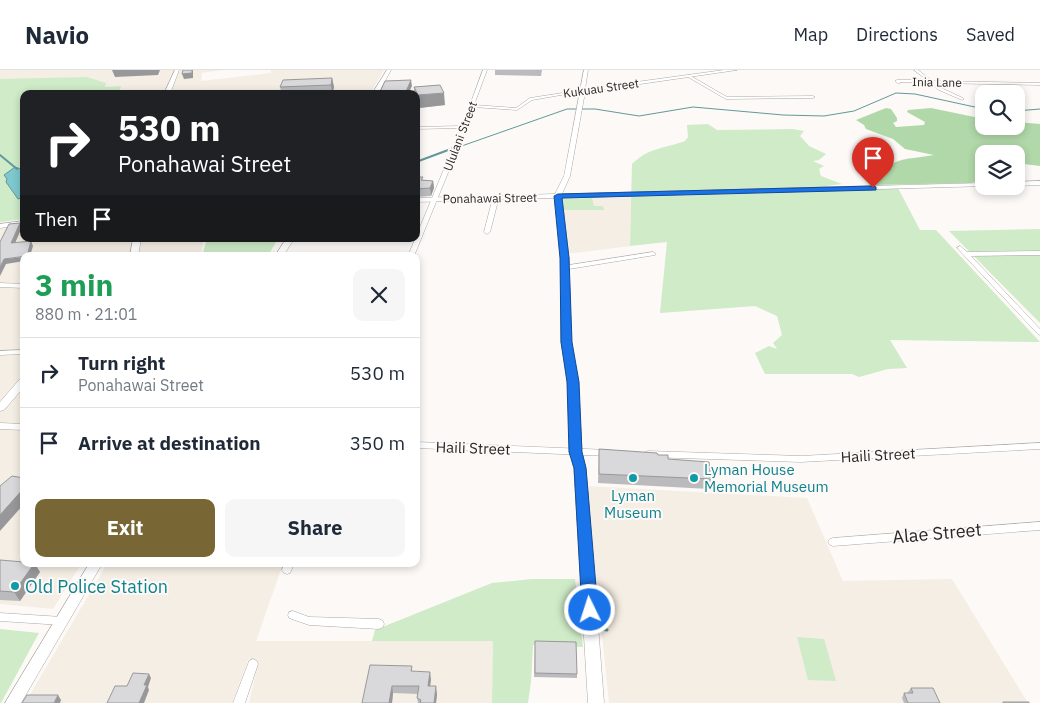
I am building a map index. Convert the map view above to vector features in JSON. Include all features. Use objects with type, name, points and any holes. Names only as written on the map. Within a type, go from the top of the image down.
[{"type":"street","points":[[168,90],[177,70]]},
{"type":"street","points":[[377,90],[389,70]]},
{"type":"street","name":"Ululani Street","points":[[420,235],[459,141],[485,70]]},
{"type":"street","points":[[586,70],[567,176],[558,196],[565,258],[563,268],[566,342],[573,382],[576,452],[580,468],[596,703]]},
{"type":"street","name":"Kukuau Street","points":[[472,106],[517,109],[533,98],[735,70]]},
{"type":"street","points":[[916,70],[949,94],[962,99]]},
{"type":"street","points":[[689,76],[726,98],[813,97]]},
{"type":"street","name":"Inia Lane","points":[[899,83],[897,81],[1040,84]]},
{"type":"street","points":[[420,128],[464,127]]},
{"type":"street","points":[[1025,184],[1040,183]]},
{"type":"street","name":"Ponahawai Street","points":[[420,200],[975,185]]},
{"type":"street","points":[[487,232],[496,197]]},
{"type":"street","points":[[0,226],[20,223]]},
{"type":"street","points":[[960,248],[1040,333]]},
{"type":"street","points":[[967,254],[1040,253]]},
{"type":"street","points":[[563,268],[653,254]]},
{"type":"street","points":[[0,285],[20,286]]},
{"type":"street","points":[[0,353],[20,352]]},
{"type":"street","points":[[0,408],[20,386]]},
{"type":"street","points":[[0,426],[20,427]]},
{"type":"street","name":"Haili Street","points":[[420,445],[615,453]]},
{"type":"street","name":"Haili Street","points":[[635,454],[801,459],[1040,446]]},
{"type":"street","name":"Alae Street","points":[[833,542],[1040,526]]},
{"type":"street","points":[[14,703],[94,567]]},
{"type":"street","points":[[293,615],[309,621],[379,624]]},
{"type":"street","points":[[0,616],[62,620]]},
{"type":"street","points":[[239,703],[252,664]]},
{"type":"shaded area","points":[[0,70],[223,70],[202,73],[201,81],[271,73],[271,70],[384,70],[372,90],[120,90],[120,86],[105,87],[106,83],[87,77],[0,79]]},
{"type":"shaded area","points":[[631,197],[630,246],[566,254],[560,199]]},
{"type":"shaded area","points":[[20,226],[20,242],[203,242],[202,252],[20,252],[20,567],[79,567],[53,609],[0,604],[0,229]]},
{"type":"shaded area","points":[[587,486],[807,498],[843,581],[952,579],[1028,703],[609,703]]},
{"type":"shaded area","points":[[105,567],[282,567],[256,641],[493,641],[492,703],[249,703],[258,663],[249,658],[232,703],[25,703]]},
{"type":"green space","points":[[87,77],[106,83],[105,87],[121,86],[120,90],[20,90],[20,220],[0,222],[0,79]]},
{"type":"green space","points":[[886,108],[891,109],[897,118],[897,121],[893,123],[896,127],[924,125],[925,122],[907,112],[908,110],[931,108],[975,117],[975,135],[1025,135],[1025,123],[1040,124],[1040,166],[1025,164],[1025,145],[975,145],[975,182],[872,185],[886,168],[892,164],[905,159],[934,155],[905,149],[893,139],[866,129],[864,125],[856,120]]},
{"type":"green space","points":[[708,124],[717,130],[793,129],[804,131],[800,136],[809,146],[826,154],[819,160],[813,161],[824,166],[819,169],[821,176],[842,184],[826,186],[829,191],[898,188],[920,230],[936,230],[1040,342],[890,340],[907,368],[888,369],[859,377],[852,374],[765,374],[755,353],[769,346],[777,349],[773,343],[782,335],[777,316],[755,306],[660,313],[667,242],[630,246],[632,164],[651,151],[685,141],[688,137],[687,125]]},
{"type":"green space","points":[[592,198],[594,206],[603,206],[604,210],[562,210],[560,199]]},
{"type":"green space","points":[[1040,229],[1040,323],[949,231]]},
{"type":"green space","points":[[206,242],[276,242],[270,252],[203,252]]},
{"type":"green space","points":[[532,579],[575,579],[583,647],[533,645],[528,703],[492,703],[493,641],[372,641],[375,630],[492,583]]},
{"type":"green space","points":[[0,629],[39,633],[1,703],[0,703]]},
{"type":"green space","points":[[797,637],[824,639],[836,681],[808,680]]},
{"type":"water","points":[[15,167],[20,169],[20,198],[18,199],[6,182],[7,179],[4,175]]},
{"type":"building","points":[[183,70],[192,70],[192,73],[182,74]]},
{"type":"building","points":[[332,78],[331,85],[280,87],[283,80]]},
{"type":"building","points":[[411,80],[407,90],[381,90],[385,81]]},
{"type":"building","points":[[440,85],[444,93],[420,95],[420,90],[416,90],[414,87]]},
{"type":"building","points":[[420,177],[423,177],[421,180],[433,181],[430,188],[420,189]]},
{"type":"building","points":[[20,223],[11,243],[31,242],[28,252],[20,252],[20,257],[4,259],[0,267],[0,242],[9,224]]},
{"type":"building","points":[[599,449],[657,453],[658,455],[668,455],[668,459],[709,462],[711,479],[599,474]]},
{"type":"building","points":[[12,476],[20,477],[20,492],[0,515],[0,486]]},
{"type":"building","points":[[0,560],[20,562],[20,567],[32,567],[14,592],[0,591]]},
{"type":"building","points":[[535,641],[576,642],[577,674],[535,673]]},
{"type":"building","points":[[370,665],[412,666],[411,671],[430,672],[428,686],[436,686],[434,703],[420,703],[421,700],[417,698],[419,686],[392,686],[389,703],[362,703]]},
{"type":"building","points":[[133,673],[149,674],[144,685],[147,685],[139,703],[107,703],[115,686],[127,686]]},
{"type":"building","points":[[911,688],[933,688],[940,703],[908,703],[904,693],[913,693]]},
{"type":"building","points":[[27,695],[58,695],[54,703],[22,703]]},
{"type":"building","points":[[1029,702],[1029,703],[1003,703]]},
{"type":"waterway","points":[[456,148],[567,109],[595,109],[639,116],[693,107],[783,115],[824,116],[854,111],[896,93],[915,94],[975,107]]},
{"type":"waterway","points":[[1025,110],[1040,109]]},
{"type":"waterway","points":[[420,161],[459,146]]},
{"type":"waterway","points":[[0,155],[17,169]]},
{"type":"waterway","points":[[602,629],[607,630]]},
{"type":"place","name":"Lyman Museum","points":[[633,478]]},
{"type":"place","name":"Lyman House Memorial Museum","points":[[694,478]]},
{"type":"place","name":"Old Police Station","points":[[15,586]]},
{"type":"route","points":[[590,610],[580,468],[576,452],[573,382],[566,342],[563,268],[565,258],[558,196],[873,188]]}]
